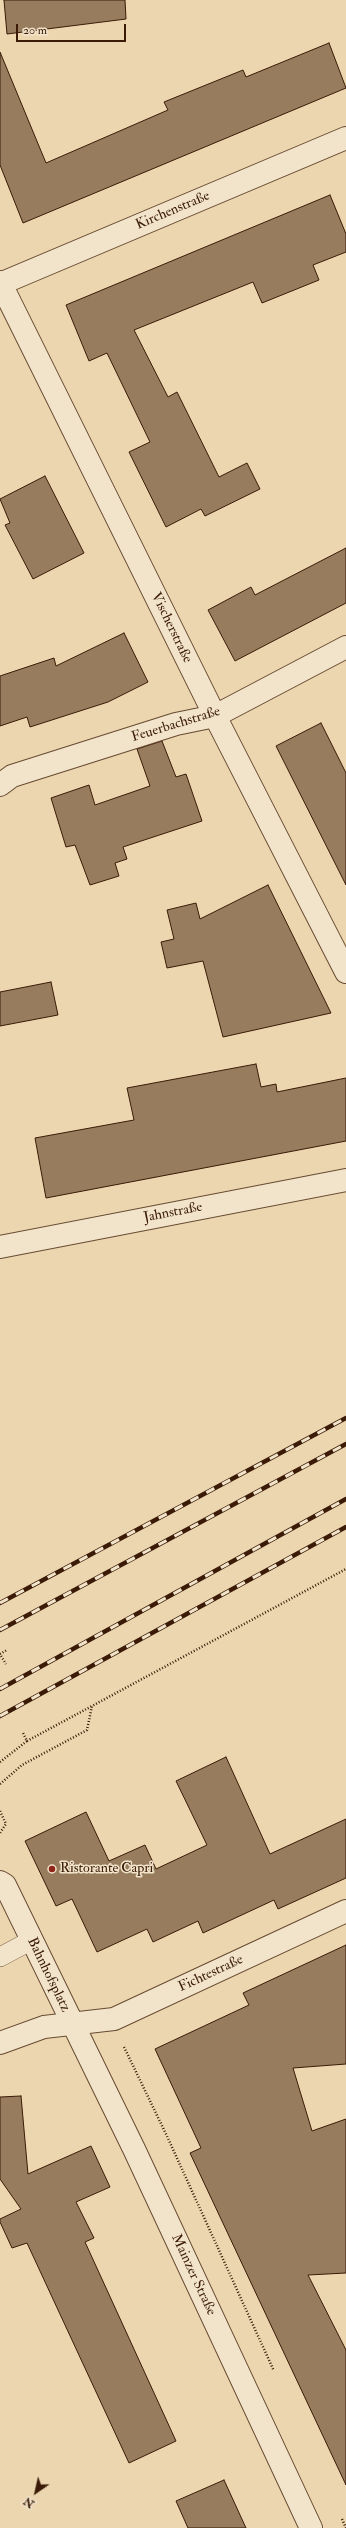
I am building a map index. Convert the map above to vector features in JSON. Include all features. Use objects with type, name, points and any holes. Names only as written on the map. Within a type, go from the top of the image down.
[{"type":"street","name":"Kirchenstraße","points":[[0,283],[346,138]]},
{"type":"street","name":"Vischerstraße","points":[[0,283],[215,716],[346,972]]},
{"type":"street","name":"Feuerbachstraße","points":[[0,785],[12,776],[176,724],[215,716],[346,647]]},
{"type":"street","name":"Jahnstraße","points":[[0,1247],[346,1180]]},
{"type":"street","name":"Bahnhofsplatz","points":[[0,1882],[5,1885],[72,2024],[44,2027],[0,2043]]},
{"type":"street","name":"Fichtestraße","points":[[72,2024],[114,2019],[346,1911]]},
{"type":"street","name":"Mainzer Straße","points":[[72,2024],[134,2149],[311,2528]]},
{"type":"lane","points":[[0,1957],[32,1940]]},
{"type":"path","points":[[0,1762],[27,1741],[346,1569]]},
{"type":"path","points":[[6,1664],[0,1655],[7,1650]]},
{"type":"path","points":[[0,1784],[22,1765],[87,1730],[92,1706]]},
{"type":"path","points":[[23,1733],[27,1741]]},
{"type":"path","points":[[0,1811],[6,1824],[0,1833]]},
{"type":"building","points":[[4,0],[125,0],[126,19],[7,34]]},
{"type":"building","points":[[329,43],[346,88],[23,223],[0,165],[0,52],[46,163],[168,110],[164,102],[243,70],[246,77]]},
{"type":"building","points":[[330,195],[346,234],[346,252],[313,265],[319,280],[262,303],[253,282],[134,330],[168,397],[177,392],[219,477],[247,463],[260,489],[205,516],[201,509],[166,527],[129,452],[150,442],[107,353],[89,361],[66,305]]},
{"type":"building","points":[[45,476],[84,553],[33,579],[5,525],[10,523],[0,499]]},
{"type":"building","points":[[346,548],[346,603],[235,661],[208,610],[251,587],[255,595]]},
{"type":"building","points":[[124,633],[148,682],[108,702],[30,727],[27,717],[0,726],[0,676],[54,658],[56,666]]},
{"type":"building","points":[[321,723],[346,773],[346,885],[276,746]]},
{"type":"building","points":[[162,741],[176,777],[186,774],[202,821],[123,847],[127,859],[115,863],[119,876],[90,885],[75,845],[66,847],[51,798],[89,785],[95,805],[150,786],[137,749]]},
{"type":"building","points":[[268,885],[331,1013],[223,1037],[203,961],[167,968],[161,942],[174,939],[167,910],[196,903],[200,919]]},
{"type":"building","points":[[51,982],[58,1015],[0,1026],[0,992]]},
{"type":"building","points":[[256,1064],[261,1087],[276,1084],[277,1092],[346,1078],[346,1141],[46,1198],[35,1138],[134,1120],[127,1088]]},
{"type":"building","points":[[226,1757],[270,1854],[346,1819],[346,1878],[278,1909],[274,1900],[203,1933],[198,1921],[153,1942],[147,1929],[97,1952],[72,1899],[56,1906],[25,1841],[86,1812],[109,1861],[145,1845],[156,1869],[207,1845],[176,1781]]},
{"type":"building","points":[[346,1945],[346,2064],[293,2068],[312,2131],[346,2119],[346,2273],[308,2275],[346,2350],[346,2485],[190,2153],[201,2148],[155,2049],[249,2005],[243,1993]]},
{"type":"building","points":[[21,2096],[28,2174],[91,2146],[110,2187],[76,2202],[94,2238],[85,2242],[176,2441],[129,2463],[27,2243],[12,2248],[0,2222],[0,2219],[21,2209],[0,2179],[0,2097]]},
{"type":"building","points":[[224,2480],[246,2528],[188,2528],[176,2501]]},
{"type":"railway","points":[[0,1603],[346,1418]]},
{"type":"railway","points":[[0,1630],[346,1444]]},
{"type":"railway","points":[[0,1689],[346,1499]]},
{"type":"railway","points":[[0,1716],[346,1527]]},
{"type":"place","name":"Ristorante Capri","points":[[52,1869]]}]
